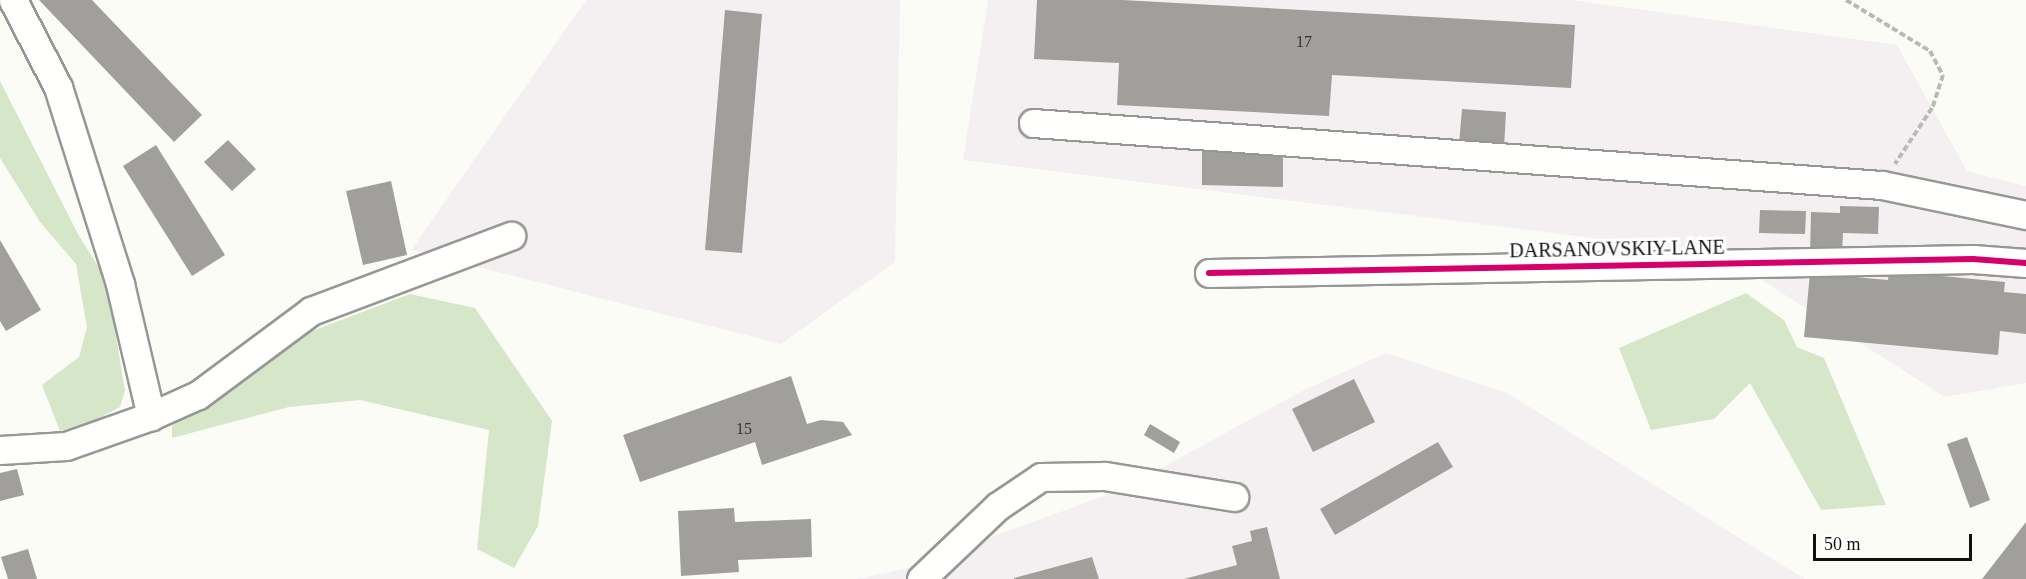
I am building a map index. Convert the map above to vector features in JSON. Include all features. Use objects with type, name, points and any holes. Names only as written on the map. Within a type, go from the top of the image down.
[{"type":"street","points":[[14,0],[58,87],[120,284],[151,416]]},
{"type":"street","points":[[1033,123],[1882,185],[2026,215]]},
{"type":"street","points":[[0,450],[66,446],[151,416],[198,394],[311,311],[511,236]]},
{"type":"street","name":"DARSANOVSKIY LANE","points":[[1209,273],[1973,259],[2026,263]]},
{"type":"street","points":[[921,579],[998,506],[1041,477],[1105,476],[1234,497]]},
{"type":"path","points":[[1846,0],[1930,51],[1943,75],[1932,108],[1882,185]]},
{"type":"shaded area","points":[[586,0],[900,0],[895,262],[781,344],[411,250]]},
{"type":"shaded area","points":[[988,0],[1571,0],[1897,45],[1967,171],[2026,186],[2026,383],[1945,397],[1721,254],[963,160]]},
{"type":"shaded area","points":[[1386,353],[1507,393],[1805,579],[856,579],[904,569],[1123,489],[1306,389]]},
{"type":"green space","points":[[0,81],[78,234],[107,281],[125,391],[120,407],[96,420],[60,431],[42,385],[79,357],[87,327],[76,264],[40,222],[0,158]]},
{"type":"green space","points":[[1746,293],[1784,320],[1797,347],[1824,358],[1886,505],[1821,510],[1750,383],[1714,419],[1651,430],[1619,348]]},
{"type":"green space","points":[[410,294],[475,308],[552,421],[538,526],[514,568],[477,549],[489,430],[360,400],[289,407],[172,438],[172,426],[296,337]]},
{"type":"building","points":[[39,0],[92,0],[202,115],[174,142]]},
{"type":"building","points":[[1037,0],[1122,0],[1575,25],[1571,88],[1332,75],[1329,116],[1117,105],[1119,63],[1034,59]]},
{"type":"building","points":[[725,10],[762,14],[742,253],[705,250]]},
{"type":"building","points":[[1462,109],[1506,112],[1504,148],[1459,145]]},
{"type":"building","points":[[228,140],[256,169],[232,191],[204,162]]},
{"type":"building","points":[[156,145],[225,255],[192,276],[123,166]]},
{"type":"building","points":[[1202,150],[1283,151],[1283,187],[1202,185]]},
{"type":"building","points":[[391,181],[407,255],[363,265],[346,191]]},
{"type":"building","points":[[1840,206],[1879,207],[1878,234],[1843,233],[1842,254],[1810,253],[1811,212],[1840,213]]},
{"type":"building","points":[[1760,210],[1806,211],[1805,234],[1759,233]]},
{"type":"building","points":[[0,240],[41,310],[6,331],[0,321]]},
{"type":"building","points":[[1889,271],[2005,282],[2004,292],[2026,294],[2026,334],[2000,331],[1998,355],[1804,337],[1810,273],[1888,280]]},
{"type":"building","points":[[791,376],[807,424],[821,420],[843,422],[852,435],[762,465],[755,442],[640,482],[623,435]]},
{"type":"building","points":[[1354,379],[1375,422],[1313,452],[1292,409]]},
{"type":"building","points":[[1150,424],[1180,442],[1174,453],[1144,435]]},
{"type":"building","points":[[1967,437],[1990,500],[1970,508],[1947,444]]},
{"type":"building","points":[[1438,442],[1453,467],[1335,535],[1320,509]]},
{"type":"building","points":[[17,469],[24,495],[0,501],[0,473]]},
{"type":"building","points":[[734,508],[735,522],[811,519],[812,557],[738,560],[739,572],[681,576],[678,511]]},
{"type":"building","points":[[2026,522],[2026,579],[1982,579],[2013,539]]},
{"type":"building","points":[[1267,527],[1280,579],[1184,579],[1237,565],[1232,546],[1252,541],[1250,531]]},
{"type":"building","points":[[28,549],[37,579],[8,579],[1,557]]},
{"type":"building","points":[[1092,557],[1099,579],[1014,579],[1014,578]]},
{"type":"cycle path","points":[[1209,273],[1973,259],[2026,263]]}]
